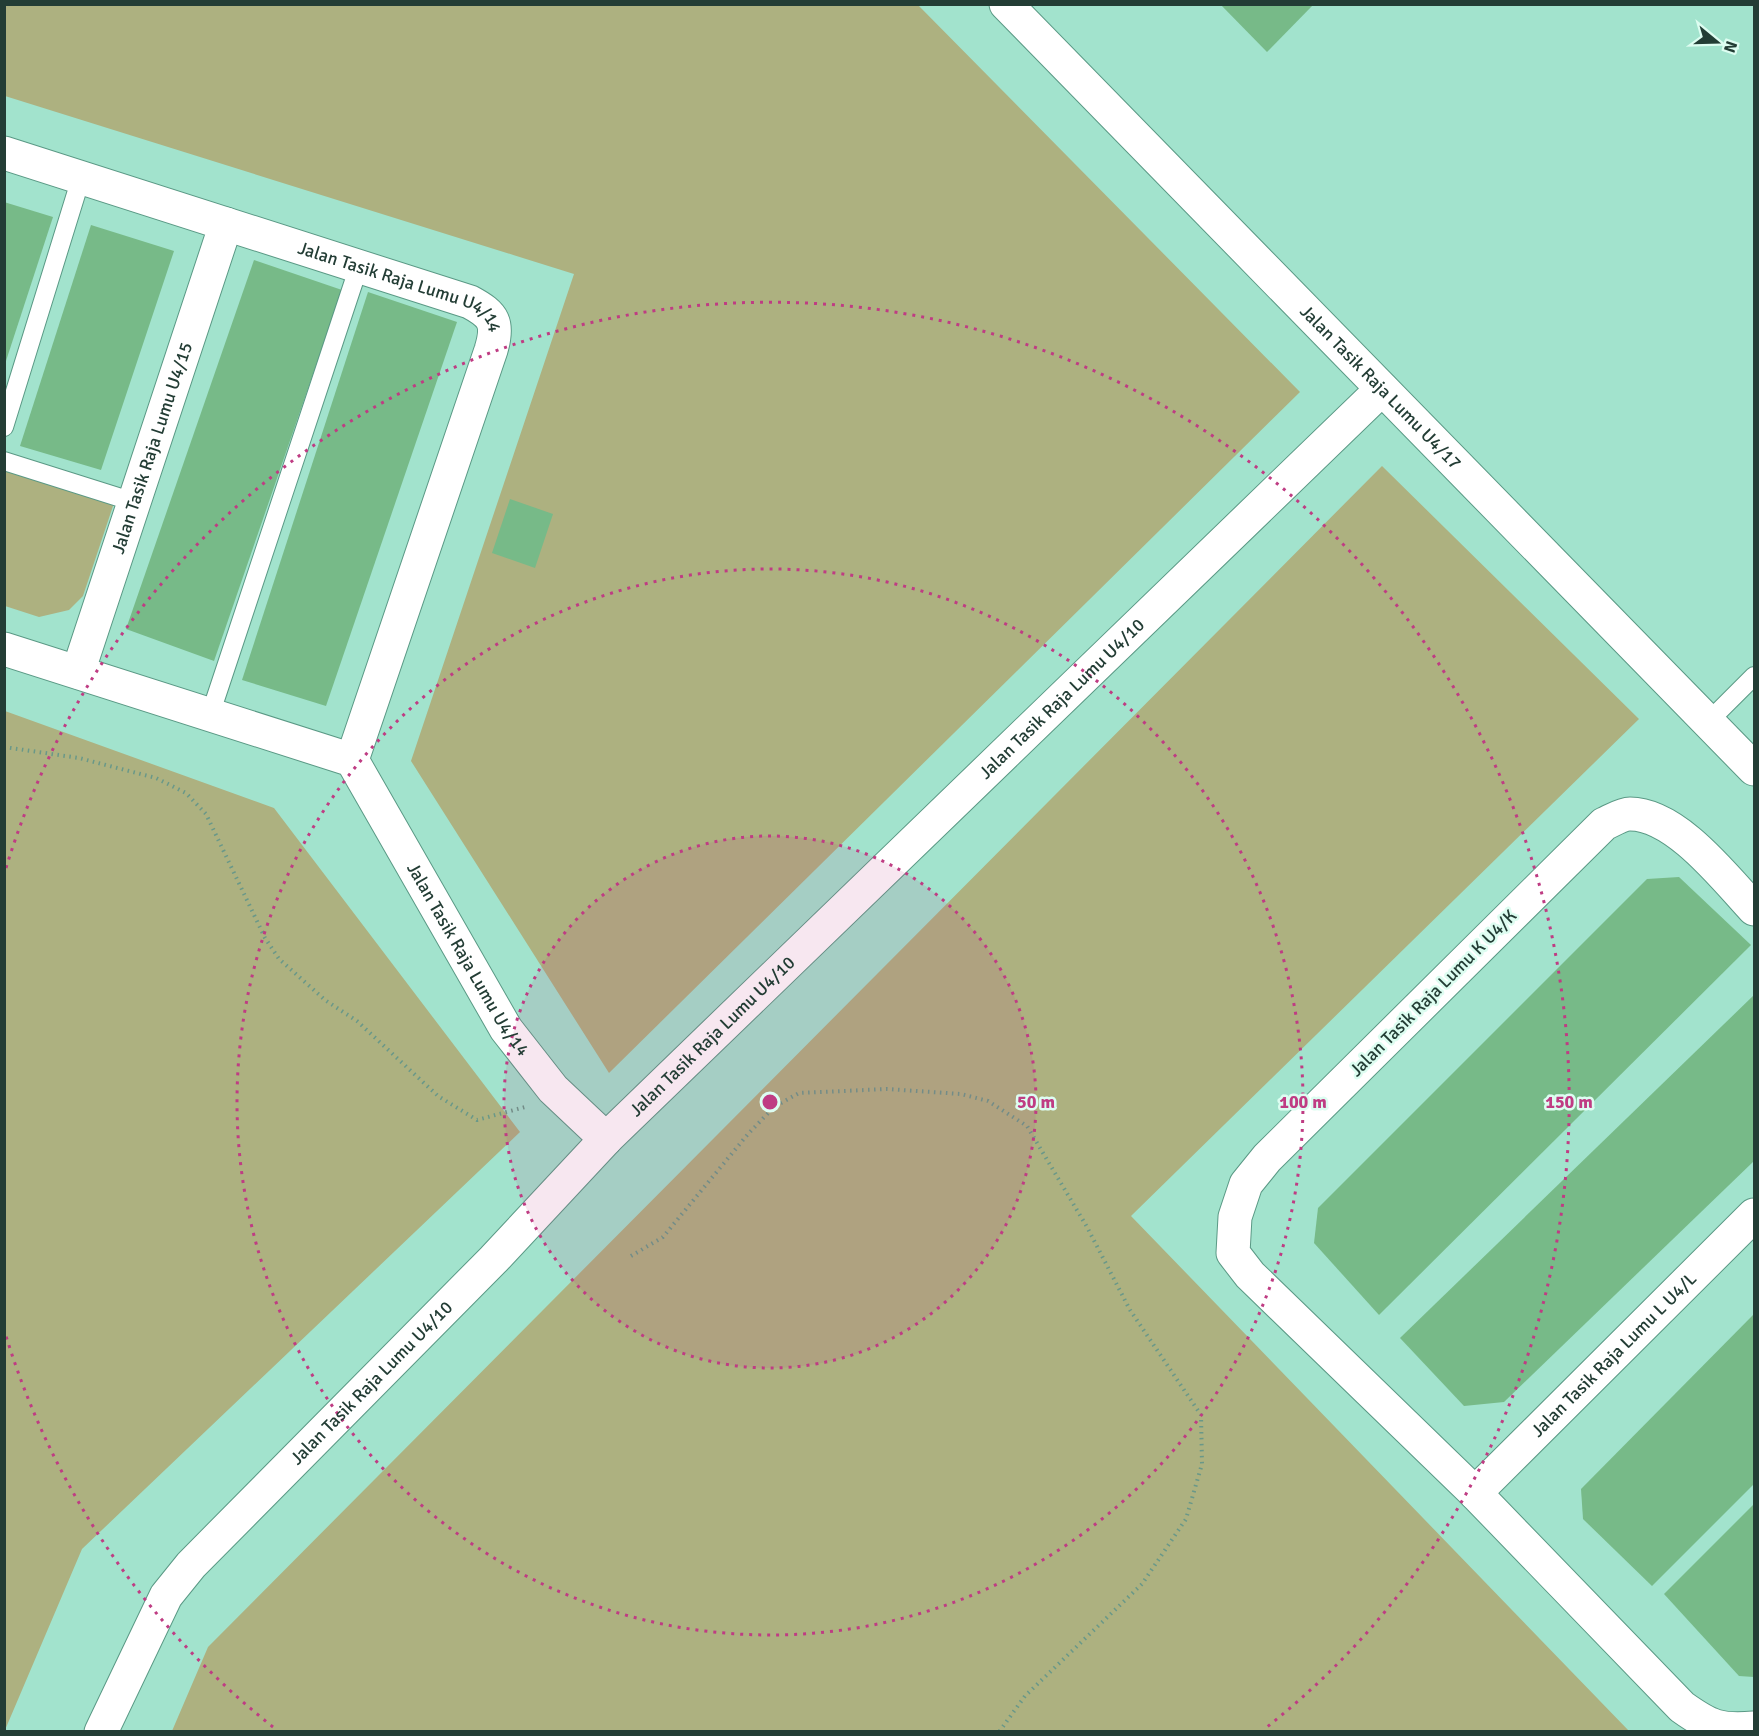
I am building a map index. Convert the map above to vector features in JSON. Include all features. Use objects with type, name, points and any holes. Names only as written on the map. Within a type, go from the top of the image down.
[{"type":"street","name":"Jalan Tasik Raja Lumu U4/17","points":[[1006,4],[1755,769]]},
{"type":"street","name":"Jalan Tasik Raja Lumu U4/14","points":[[4,153],[470,302],[484,309],[493,319],[496,333],[352,760],[506,1029],[553,1089],[606,1139]]},
{"type":"street","name":"Jalan Tasik Raja Lumu U4/15","points":[[78,672],[226,224]]},
{"type":"street","name":"Jalan Tasik Raja Lumu U4/10","points":[[101,1731],[166,1596],[191,1565],[494,1259],[606,1139],[1382,389]]},
{"type":"street","points":[[4,649],[352,760]]},
{"type":"street","name":"Jalan Tasik Raja Lumu K U4/K","points":[[1475,1494],[1250,1275],[1233,1253],[1235,1217],[1246,1184],[1267,1158],[1604,824],[1629,814],[1654,819],[1689,839],[1755,909]]},
{"type":"street","name":"Jalan Tasik Raja Lumu L U4/L","points":[[1475,1494],[1755,1215]]},
{"type":"street","points":[[1475,1494],[1682,1707],[1704,1723],[1729,1730],[1754,1729]]},
{"type":"lane","points":[[4,427],[81,178]]},
{"type":"lane","points":[[210,715],[359,266]]},
{"type":"lane","points":[[4,461],[134,502]]},
{"type":"lane","points":[[1708,722],[1755,676]]},
{"type":"path","points":[[4,747],[79,758],[156,778],[186,794],[206,814],[265,938],[279,959],[325,1000],[357,1021],[438,1096],[477,1120],[525,1107],[553,1089]]},
{"type":"path","points":[[631,1256],[663,1238],[748,1134],[774,1107],[799,1093],[888,1089],[961,1094],[988,1101],[1027,1126],[1087,1227],[1130,1310],[1201,1415],[1202,1464],[1186,1519],[1142,1584],[1025,1696],[999,1731]]},
{"type":"green space","points":[[5,5],[918,5],[1300,392],[609,1073],[411,761],[574,274],[5,96]]},
{"type":"green space","points":[[1382,466],[1639,719],[1131,1216],[1629,1731],[172,1731],[208,1647]]},
{"type":"green space","points":[[4,468],[114,503],[83,596],[69,610],[39,617],[5,606]]},
{"type":"green space","points":[[5,711],[274,808],[520,1132],[82,1549],[5,1730]]},
{"type":"building","points":[[1220,4],[1314,4],[1267,52]]},
{"type":"building","points":[[4,202],[53,217],[5,364],[4,364]]},
{"type":"building","points":[[91,225],[174,251],[101,470],[20,446]]},
{"type":"building","points":[[254,260],[342,290],[214,661],[126,629]]},
{"type":"building","points":[[368,292],[457,322],[326,706],[242,680]]},
{"type":"building","points":[[510,499],[553,514],[535,568],[492,553]]},
{"type":"building","points":[[1679,877],[1751,945],[1379,1315],[1314,1243],[1318,1208],[1647,879]]},
{"type":"building","points":[[1754,995],[1754,1161],[1504,1402],[1464,1406],[1400,1338]]},
{"type":"building","points":[[1754,1314],[1754,1484],[1652,1586],[1583,1519],[1581,1489]]},
{"type":"building","points":[[1754,1504],[1754,1677],[1739,1676],[1664,1594]]}]
